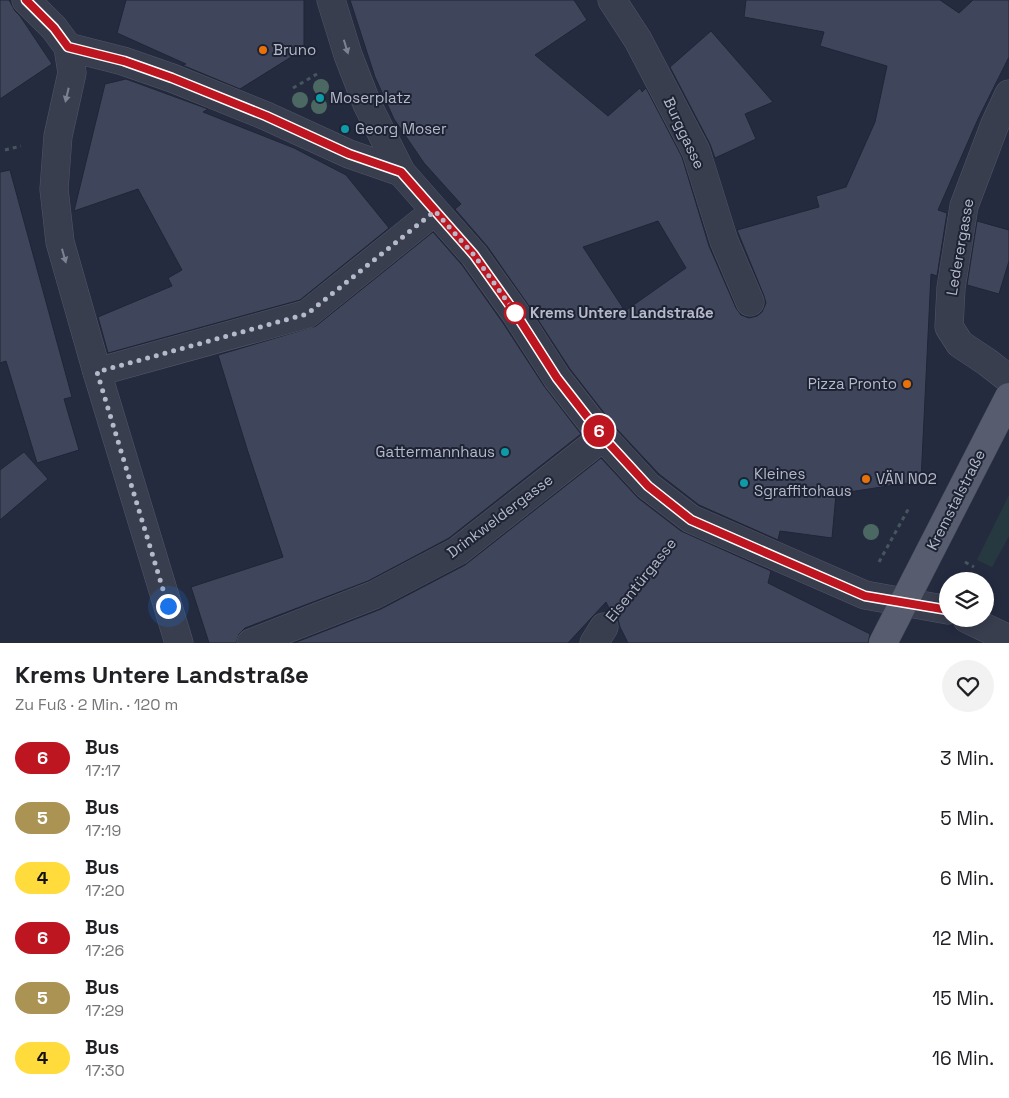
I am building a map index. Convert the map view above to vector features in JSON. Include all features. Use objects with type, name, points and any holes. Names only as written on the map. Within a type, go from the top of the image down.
[{"type":"main road","name":"Kremstalstraße","points":[[883,643],[1009,397]]},
{"type":"street","points":[[26,0],[54,28],[68,47],[72,74],[58,136],[54,189],[60,242],[97,372],[179,643]]},
{"type":"street","points":[[331,0],[366,104],[401,172],[474,255],[516,314],[557,378],[603,437],[648,486],[691,520],[865,596],[939,609]]},
{"type":"street","name":"Burggasse","points":[[612,0],[638,40],[696,151],[724,241],[750,302]]},
{"type":"street","points":[[68,47],[124,61],[172,78],[266,116],[349,154],[401,172]]},
{"type":"street","name":"Lederergasse","points":[[1009,94],[995,124],[964,206],[951,288],[949,327],[960,344],[1009,379]]},
{"type":"street","points":[[97,372],[307,314],[435,211]]},
{"type":"street","name":"Drinkweldergasse","points":[[252,643],[374,595],[458,551],[603,437]]},
{"type":"street","points":[[984,627],[1009,639]]},
{"type":"path","points":[[875,569],[910,506]]},
{"type":"path","name":"Eisentürgasse","points":[[599,635],[691,520]]},
{"type":"shaded area","points":[[1009,495],[1009,536],[992,567],[977,560]]},
{"type":"pier","points":[[989,566],[1009,576],[1009,613],[993,643],[951,643],[959,627],[994,627],[994,572],[986,572]]},
{"type":"building","points":[[0,0],[9,0],[52,64],[0,99]]},
{"type":"building","points":[[126,0],[304,0],[304,49],[240,89],[182,65],[186,64],[117,33]]},
{"type":"building","points":[[350,0],[574,0],[587,20],[535,55],[608,116],[640,88],[642,92],[646,88],[682,157],[709,246],[736,308],[741,315],[749,318],[757,316],[762,312],[766,303],[737,230],[819,207],[816,196],[846,187],[875,122],[887,66],[820,46],[824,32],[744,17],[746,0],[940,0],[959,13],[973,0],[1009,0],[1009,57],[978,119],[938,210],[947,213],[937,276],[931,274],[921,481],[836,494],[832,538],[780,531],[778,540],[699,505],[659,474],[615,427],[570,369],[487,246],[455,209],[461,204],[424,163],[394,119],[375,77]],"holes":[[[658,221],[686,268],[625,311],[583,247]]]},
{"type":"building","points":[[711,31],[773,102],[745,114],[756,139],[715,158],[710,144],[670,67]]},
{"type":"building","points":[[126,79],[208,109],[203,112],[294,148],[346,175],[389,228],[300,300],[108,353],[98,317],[172,286],[168,278],[182,270],[138,189],[74,211],[105,84]]},
{"type":"building","points":[[10,170],[72,397],[64,399],[79,450],[37,463],[6,361],[0,363],[0,172]]},
{"type":"building","points":[[977,221],[1009,230],[1009,261],[999,294],[967,285]]},
{"type":"building","points":[[433,232],[462,265],[544,386],[581,434],[449,538],[368,581],[245,628],[239,634],[236,643],[209,643],[191,587],[283,557],[218,355],[316,326]]},
{"type":"building","points":[[24,452],[48,479],[0,520],[0,470]]},
{"type":"building","points":[[601,458],[638,498],[681,531],[771,571],[768,583],[870,634],[868,643],[628,643],[618,619],[612,614],[606,602],[568,643],[294,643],[381,609],[465,565]]},
{"type":"bus line","name":"6","points":[[26,0],[54,28],[68,47],[124,61],[172,78],[266,116],[349,154],[401,172],[474,255],[516,314],[557,378],[603,437],[648,486],[691,520],[865,596],[939,609]]},
{"type":"place","name":"Bruno","points":[[263,50]]},
{"type":"place","name":"Moserplatz","points":[[320,98]]},
{"type":"place","name":"Georg Moser","points":[[345,129]]},
{"type":"place","name":"Krems Untere Landstraße","points":[[515,313]]},
{"type":"place","name":"Pizza Pronto","points":[[907,384]]},
{"type":"place","name":"Gattermannhaus","points":[[505,452]]},
{"type":"place","name":"VÄN NO2","points":[[866,479]]},
{"type":"place","name":"Kleines Sgraffitohaus","points":[[744,483]]},
{"type":"route","points":[[168,606],[97,372],[307,314],[435,211],[474,255],[515,313]]}]
